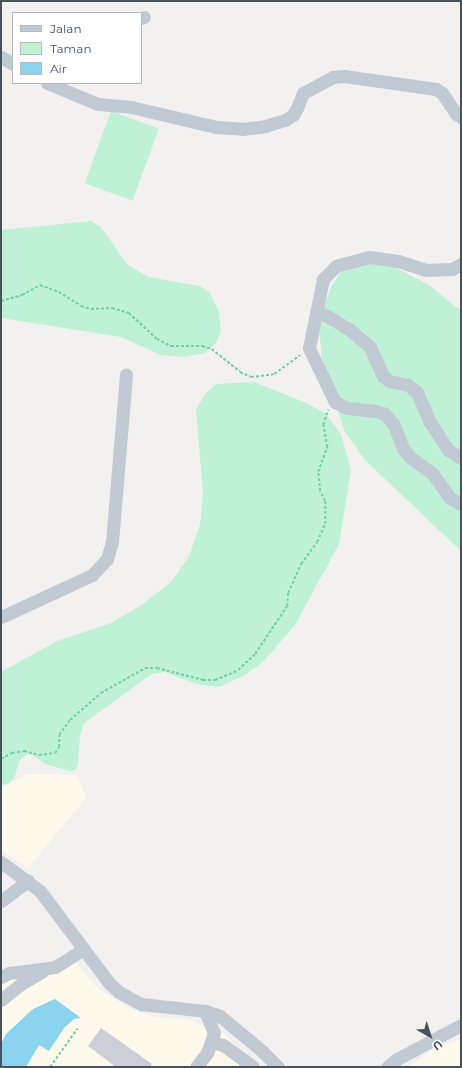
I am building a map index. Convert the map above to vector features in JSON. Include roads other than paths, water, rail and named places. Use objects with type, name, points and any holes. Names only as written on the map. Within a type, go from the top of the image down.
[{"type":"street","points":[[1,58],[12,64]]},
{"type":"street","points":[[50,84],[98,104],[132,107],[216,127],[242,129],[265,126],[285,120],[292,115],[297,108],[300,97],[311,87],[333,77],[344,76],[436,89],[442,93],[456,114],[461,117]]},
{"type":"street","points":[[461,264],[452,269],[426,270],[398,261],[369,257],[336,266],[323,280],[309,348],[335,402],[347,408],[376,411],[385,414],[394,425],[403,449],[411,458],[433,474],[450,498],[461,504]]},
{"type":"street","points":[[316,312],[327,316],[350,330],[370,347],[383,376],[389,381],[408,385],[417,392],[430,422],[448,450],[461,458]]},
{"type":"street","points":[[1,617],[92,575],[107,559],[112,542],[126,375]]},
{"type":"street","points":[[1,862],[28,881],[53,908],[108,982],[131,999],[141,1004],[205,1011],[220,1016],[230,1023],[278,1067]]},
{"type":"street","points":[[1,901],[28,881]]},
{"type":"street","points":[[1,976],[9,973],[48,969],[58,966],[84,949]]},
{"type":"street","points":[[1,1000],[21,984],[48,969]]},
{"type":"street","points":[[196,1067],[207,1053],[214,1033],[205,1011]]},
{"type":"street","points":[[387,1067],[397,1059],[461,1025]]},
{"type":"street","points":[[211,1042],[223,1045],[252,1067]]},
{"type":"water","points":[[55,999],[81,1018],[74,1019],[64,1028],[49,1051],[39,1045],[26,1067],[1,1067],[1,1044],[6,1034],[33,1009]]}]
